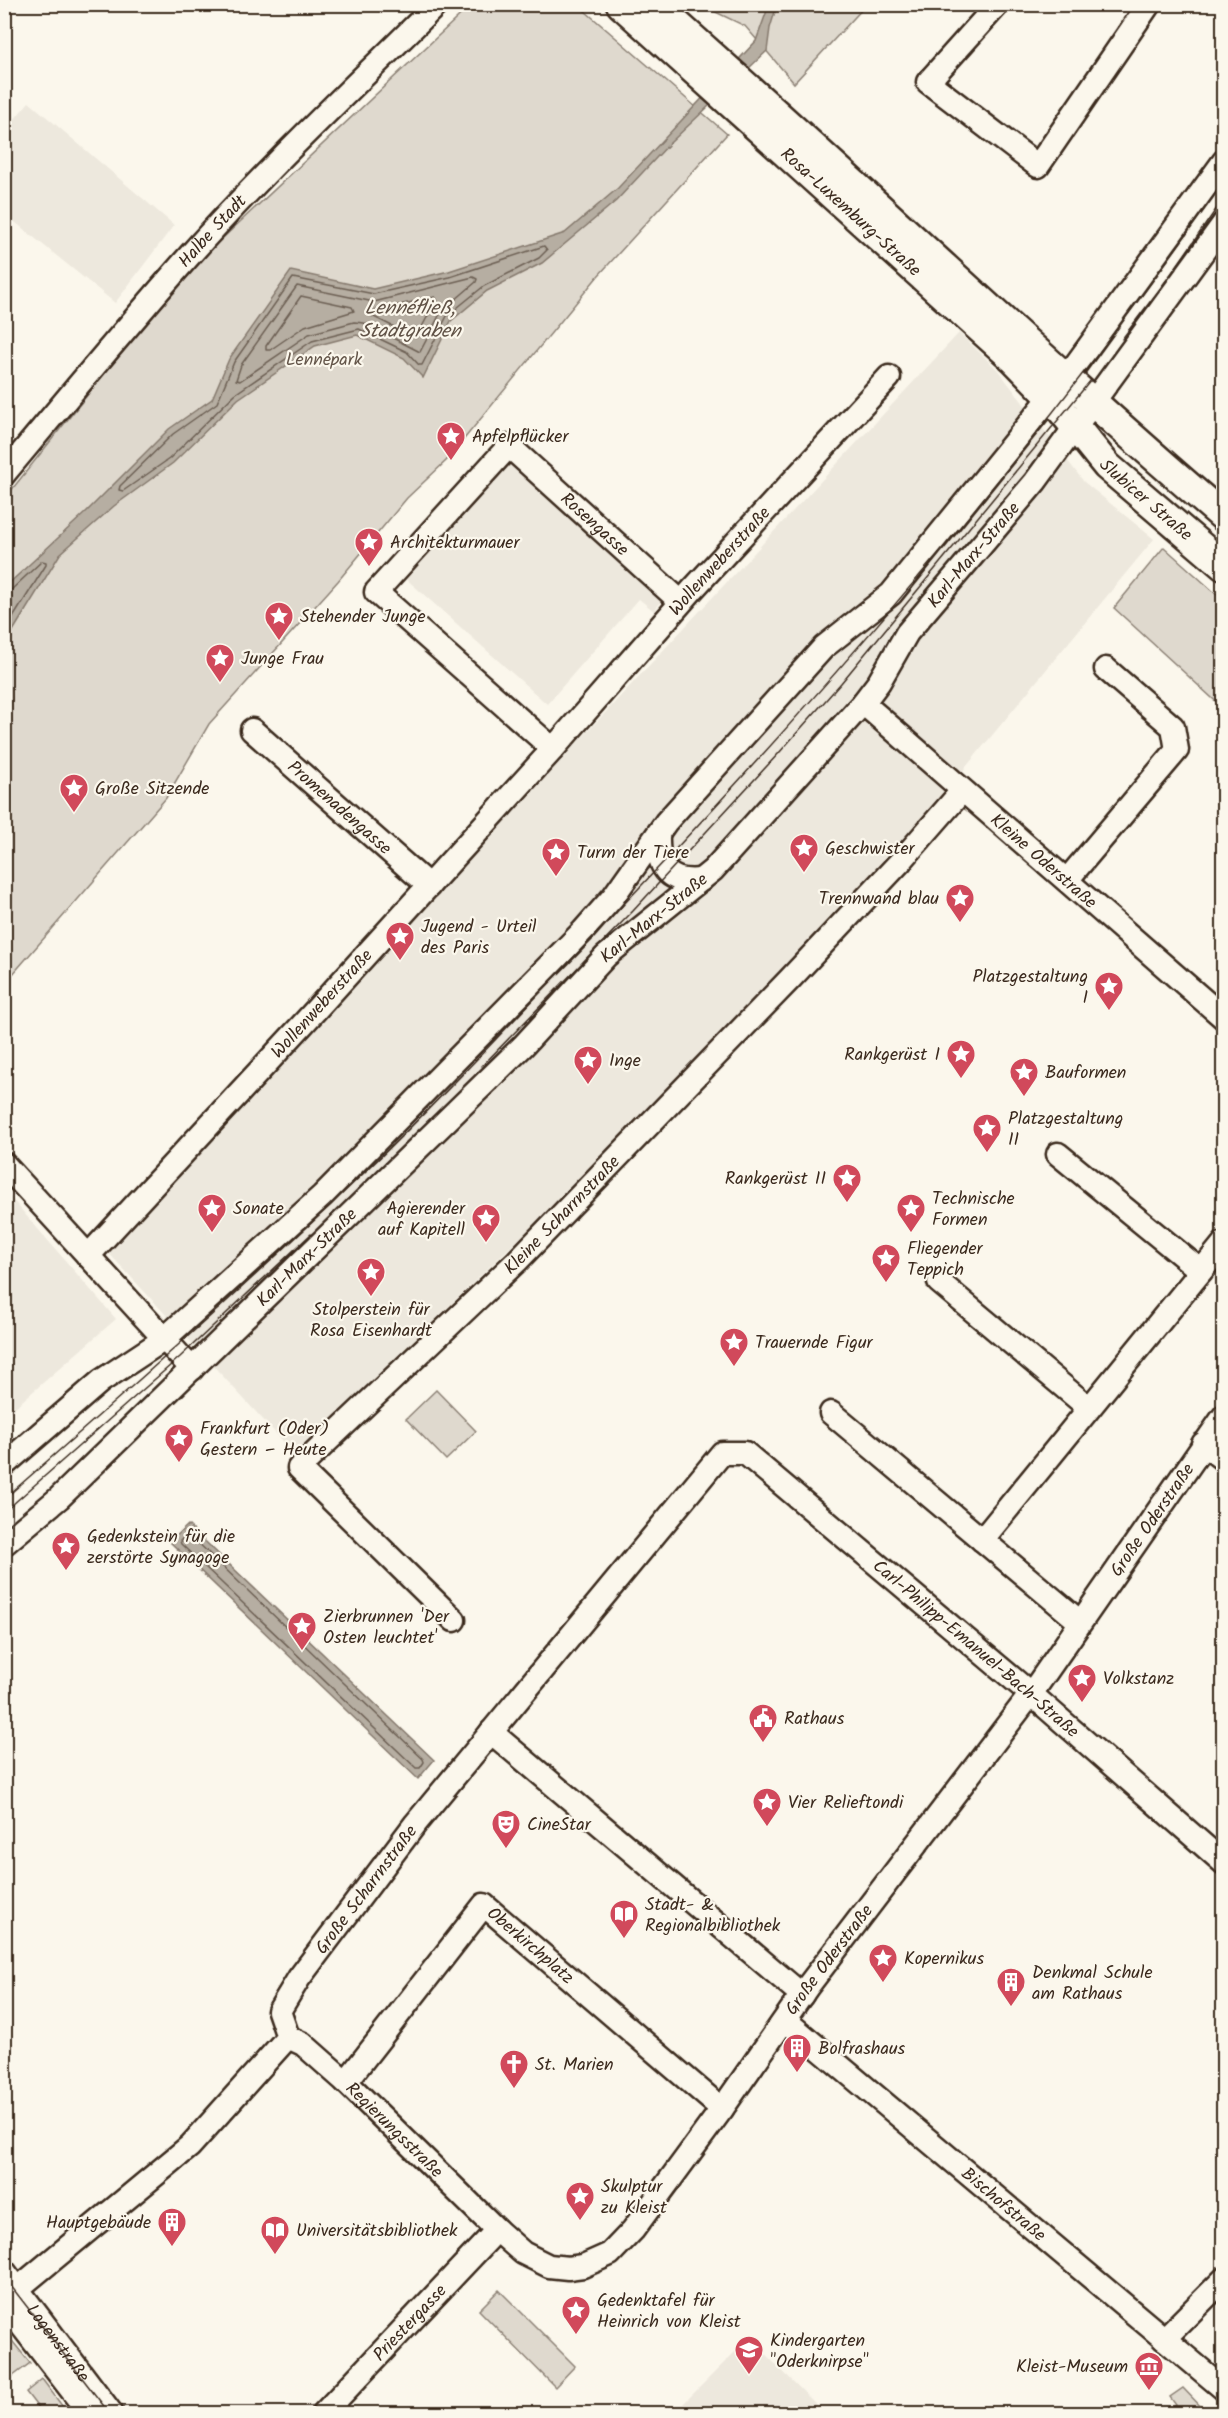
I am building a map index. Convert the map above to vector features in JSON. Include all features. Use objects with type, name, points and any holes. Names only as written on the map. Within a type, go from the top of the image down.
[{"type":"main road","name":"Rosa-Luxemburg-Straße","points":[[621,4],[696,56],[1058,388],[1092,403]]},
{"type":"main road","name":"Rosa-Luxemburg-Straße","points":[[654,4],[696,56]]},
{"type":"main road","name":"Rosa-Luxemburg-Straße","points":[[1058,388],[1075,427]]},
{"type":"main road","name":"Slubicer Straße","points":[[1092,403],[1224,517]]},
{"type":"main road","name":"Slubicer Straße","points":[[1075,427],[1107,466],[1224,566]]},
{"type":"street","name":"Halbe Stadt","points":[[4,474],[190,255],[437,4]]},
{"type":"street","points":[[998,4],[928,82],[1038,166],[1149,4]]},
{"type":"street","name":"Karl-Marx-Straße","points":[[4,1465],[101,1381],[163,1340],[322,1196],[583,931],[613,897],[666,822],[824,647],[891,594],[1058,388],[1224,161]]},
{"type":"street","name":"Karl-Marx-Straße","points":[[4,1544],[59,1498],[516,1053],[606,956],[713,870],[863,703],[879,682],[908,633],[1035,482],[1224,223]]},
{"type":"street","name":"Wollenweberstraße","points":[[88,1256],[196,1142],[553,748],[681,602],[889,377]]},
{"type":"street","name":"Rosengasse","points":[[553,748],[375,592],[509,446],[681,602]]},
{"type":"street","points":[[1067,880],[1177,750],[1173,727],[1106,669]]},
{"type":"street","name":"Kleine Oderstraße","points":[[863,703],[1224,1018]]},
{"type":"street","name":"Promenadengasse","points":[[252,730],[429,886]]},
{"type":"street","name":"Kleine Scharrnstraße","points":[[454,1620],[299,1468],[517,1261],[901,861],[962,791]]},
{"type":"street","points":[[658,834],[657,855],[664,868],[677,879],[701,880]]},
{"type":"street","points":[[1058,1154],[1201,1271]]},
{"type":"street","points":[[4,1164],[192,1369]]},
{"type":"street","points":[[982,1540],[1224,1243]]},
{"type":"street","points":[[939,1282],[1089,1408]]},
{"type":"street","points":[[831,1413],[1080,1622]]},
{"type":"street","name":"Große Oderstraße","points":[[496,2230],[523,2253],[549,2266],[568,2268],[584,2266],[610,2253],[633,2230],[802,1995],[1031,1694],[1224,1416]]},
{"type":"street","points":[[1203,1444],[1224,1460]]},
{"type":"street","name":"Carl-Philipp-Emanuel-Bach-Straße","points":[[722,1453],[745,1453],[1031,1694],[1224,1863]]},
{"type":"street","name":"Große Scharrnstraße","points":[[288,2037],[279,2011],[298,1978],[416,1823],[722,1453]]},
{"type":"street","points":[[491,1732],[802,1995]]},
{"type":"street","name":"Oberkirchplatz","points":[[346,2082],[484,1905],[722,2109]]},
{"type":"street","name":"Bischofstraße","points":[[785,2020],[1224,2389]]},
{"type":"street","points":[[9,2297],[189,2146],[288,2037]]},
{"type":"street","name":"Regierungsstraße","points":[[288,2037],[303,2044],[346,2082],[496,2230]]},
{"type":"street","name":"Priestergasse","points":[[323,2414],[496,2230]]},
{"type":"street","name":"Logenstraße","points":[[4,2271],[9,2297],[90,2414]]},
{"type":"street","points":[[1164,2339],[1224,2279]]},
{"type":"street","name":"Logenstraße","points":[[9,2297],[112,2414]]},
{"type":"shaded area","points":[[29,102],[174,225],[115,303],[5,214],[5,130]]},
{"type":"shaded area","points":[[959,333],[997,369],[1084,482],[1154,539],[942,796],[634,1128],[295,1454],[105,1249]]},
{"type":"shaded area","points":[[506,461],[663,599],[654,611],[639,599],[547,704],[404,577]]},
{"type":"shaded area","points":[[5,1191],[116,1319],[4,1416]]},
{"type":"shaded area","name":"Kindergarten \"Oderknirpse\"","points":[[749,2338],[825,2413],[674,2413]]},
{"type":"green space","name":"Lennépark","points":[[471,5],[578,5],[727,134],[598,276],[446,461],[407,498],[338,581],[209,724],[166,798],[5,983],[5,498],[136,334],[208,252]]},
{"type":"green space","points":[[701,5],[866,5],[794,83],[745,26]]},
{"type":"green space","points":[[1164,547],[1223,600],[1223,708],[1114,608]]},
{"type":"green space","points":[[436,1390],[476,1431],[446,1460],[406,1419]]},
{"type":"green space","points":[[499,2290],[575,2366],[555,2387],[479,2310]]},
{"type":"green space","points":[[5,2332],[30,2363],[13,2376],[5,2365]]},
{"type":"green space","points":[[42,2379],[66,2411],[42,2413],[26,2392]]},
{"type":"green space","points":[[1183,2388],[1207,2413],[1166,2413],[1176,2405],[1170,2397]]},
{"type":"water","name":"Lennéfließ, Stadtgraben","points":[[769,5],[777,5],[770,28],[767,51],[670,143],[616,201],[542,263],[487,291],[451,321],[423,378],[404,358],[357,335],[315,346],[238,399],[173,463],[114,506],[60,554],[5,644],[5,587],[85,513],[169,429],[212,399],[229,359],[291,271],[373,289],[449,271],[565,233],[618,188],[756,41]]},
{"type":"water","name":"Zierbrunnen 'Der Osten leuchtet'","points":[[188,1525],[434,1760],[418,1779],[170,1542]]},
{"type":"tram line","points":[[4,1499],[142,1378],[366,1171],[464,1072],[704,818],[783,732],[938,554],[1085,371],[1156,277],[1224,181]]},
{"type":"tram line","points":[[1122,339],[1224,198]]},
{"type":"tram line","points":[[482,1066],[633,911],[779,753],[841,683],[1091,380]]},
{"type":"tram line","points":[[4,1512],[180,1357],[311,1234]]},
{"type":"tram line","points":[[4,2277],[110,2414]]},
{"type":"place","name":"Apfelpflücker","points":[[451,462]]},
{"type":"place","name":"Architekturmauer","points":[[369,568]]},
{"type":"place","name":"Stehender Junge","points":[[279,642]]},
{"type":"place","name":"Junge Frau","points":[[220,684]]},
{"type":"place","name":"Große Sitzende","points":[[74,814]]},
{"type":"place","name":"Geschwister","points":[[804,874]]},
{"type":"place","name":"Turm der Tiere","points":[[556,878]]},
{"type":"place","name":"Trennwand blau","points":[[960,924]]},
{"type":"place","name":"Jugend - Urteil des Paris","points":[[400,962]]},
{"type":"place","name":"Platzgestaltung I","points":[[1109,1012]]},
{"type":"place","name":"Rankgerüst I","points":[[961,1080]]},
{"type":"place","name":"Inge","points":[[588,1086]]},
{"type":"place","name":"Bauformen","points":[[1024,1098]]},
{"type":"place","name":"Platzgestaltung II","points":[[987,1154]]},
{"type":"place","name":"Rankgerüst II","points":[[847,1204]]},
{"type":"place","name":"Sonate","points":[[212,1234]]},
{"type":"place","name":"Technische Formen","points":[[911,1234]]},
{"type":"place","name":"Agierender auf Kapitell","points":[[486,1244]]},
{"type":"place","name":"Fliegender Teppich","points":[[886,1284]]},
{"type":"place","name":"Stolperstein für Rosa Eisenhardt","points":[[371,1298]]},
{"type":"place","name":"Trauernde Figur","points":[[734,1368]]},
{"type":"place","name":"Frankfurt (Oder) Gestern – Heute","points":[[179,1464]]},
{"type":"place","name":"Gedenkstein für die zerstörte Synagoge","points":[[66,1572]]},
{"type":"place","name":"Zierbrunnen 'Der Osten leuchtet'","points":[[302,1652]]},
{"type":"place","name":"Volkstanz","points":[[1082,1704]]},
{"type":"place","name":"Rathaus","points":[[763,1744]]},
{"type":"place","name":"Vier Relieftondi","points":[[767,1828]]},
{"type":"place","name":"CineStar","points":[[506,1850]]},
{"type":"place","name":"Stadt- & Regionalbibliothek","points":[[624,1940]]},
{"type":"place","name":"Kopernikus","points":[[883,1984]]},
{"type":"place","name":"Denkmal Schule am Rathaus","points":[[1011,2008]]},
{"type":"place","name":"Bolfrashaus","points":[[797,2074]]},
{"type":"place","name":"St. Marien","points":[[514,2090]]},
{"type":"place","name":"Skulptur zu Kleist","points":[[580,2222]]},
{"type":"place","name":"Hauptgebäude","points":[[172,2248]]},
{"type":"place","name":"Universitätsbibliothek","points":[[275,2256]]},
{"type":"place","name":"Gedenktafel für Heinrich von Kleist","points":[[576,2336]]},
{"type":"place","name":"Kindergarten \"Oderknirpse\"","points":[[749,2376]]},
{"type":"place","name":"Kleist-Museum","points":[[1149,2392]]}]
